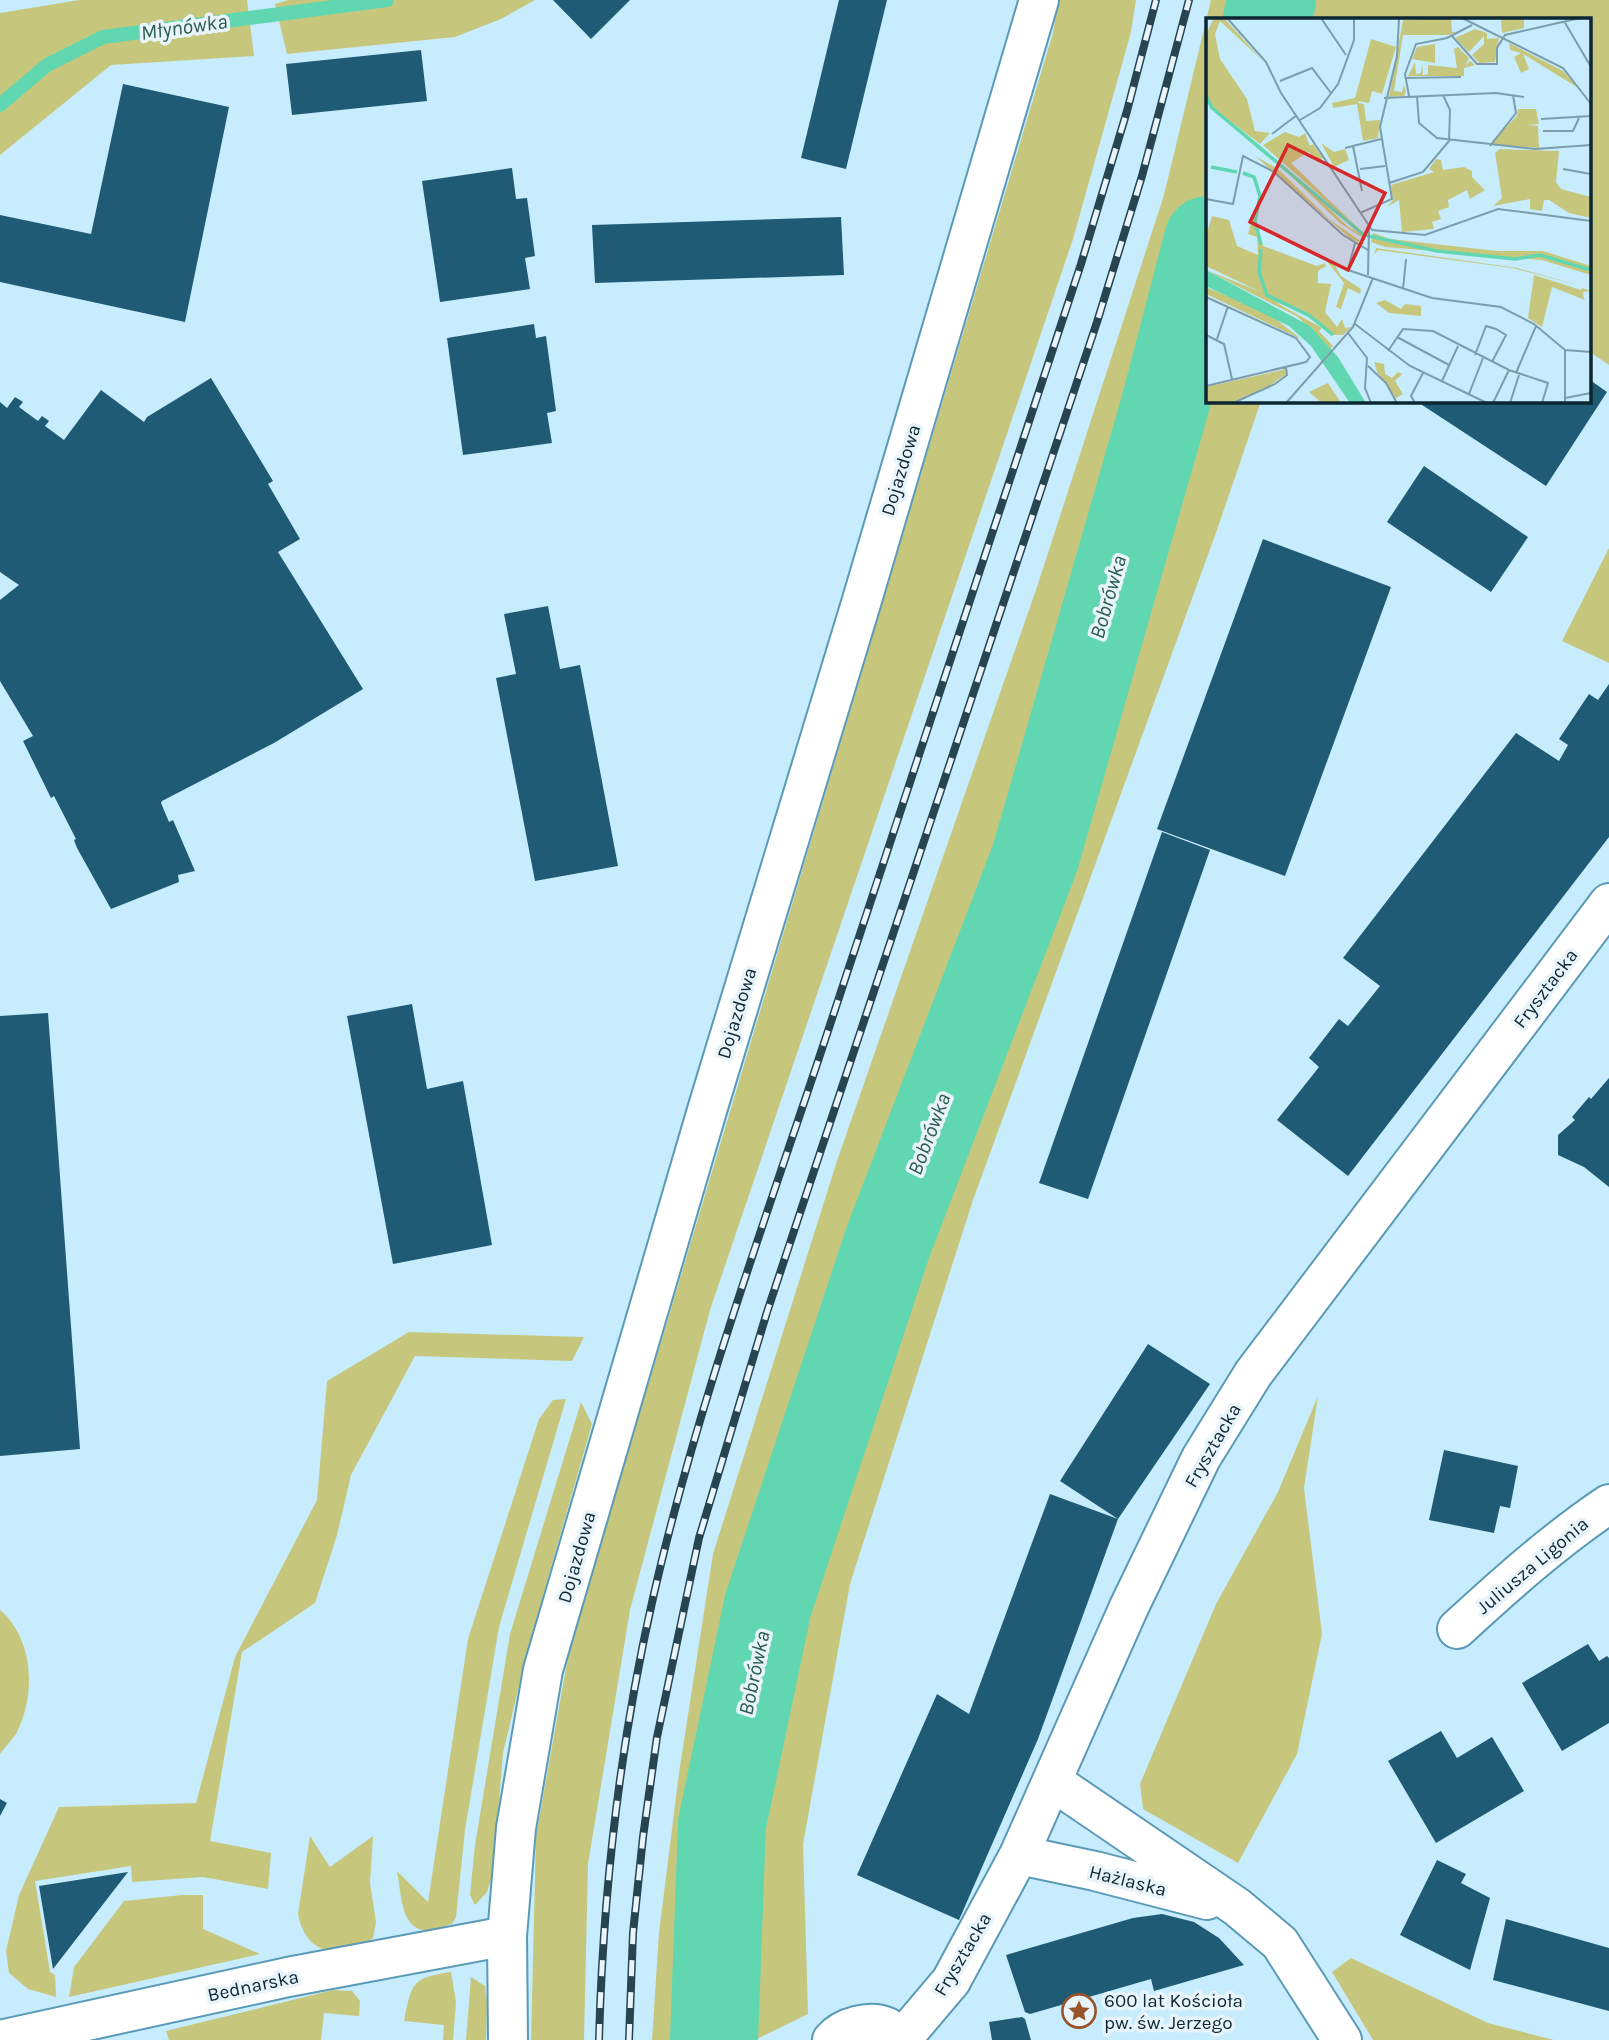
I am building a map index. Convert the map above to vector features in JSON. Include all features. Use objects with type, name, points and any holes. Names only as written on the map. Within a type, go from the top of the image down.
[{"type":"street","name":"Dojazdowa","points":[[508,2040],[507,1936],[516,1828],[543,1670],[708,1107],[1040,0]]},
{"type":"street","name":"Frysztacka","points":[[900,2040],[951,1981],[1019,1855],[1129,1607],[1201,1458],[1253,1374],[1609,903]]},
{"type":"street","name":"Juliusza Ligonia","points":[[1457,1629],[1568,1531],[1609,1504]]},
{"type":"street","name":"Hażlaska","points":[[1052,1781],[1237,1907],[1280,1943],[1342,2040]]},
{"type":"street","name":"Hażlaska","points":[[1019,1855],[1237,1907]]},
{"type":"street","name":"Bednarska","points":[[0,2040],[288,1977],[507,1936]]},
{"type":"street","points":[[832,2040],[838,2033],[865,2024],[887,2027],[900,2040]]},
{"type":"green space","points":[[79,0],[247,0],[254,56],[111,65],[0,155],[0,13]]},
{"type":"green space","points":[[288,0],[535,0],[501,19],[455,37],[287,54],[275,4]]},
{"type":"green space","points":[[1058,0],[1136,0],[1131,32],[1073,239],[710,1310],[630,1610],[588,1864],[584,2040],[531,2040],[536,1836],[570,1646],[1053,33]]},
{"type":"green space","points":[[1211,0],[1258,0],[1253,18],[1207,18]]},
{"type":"green space","points":[[1315,0],[1609,0],[1609,365],[1592,353],[1592,18],[1310,18]]},
{"type":"green space","points":[[1206,21],[1206,198],[1183,286],[1080,647],[821,1337],[729,1666],[700,1864],[698,2040],[652,2040],[659,1933],[679,1773],[713,1554],[837,1161],[1037,587],[1164,195]]},
{"type":"green space","points":[[1206,374],[1206,402],[1261,402],[1217,530],[973,1200],[850,1584],[803,1844],[808,2014],[755,2040],[735,2040],[738,1839],[855,1395],[934,1154],[1065,787]]},
{"type":"green space","points":[[1609,548],[1609,663],[1562,641]]},
{"type":"green space","points":[[409,1332],[584,1337],[572,1361],[415,1356],[351,1475],[337,1535],[315,1603],[242,1652],[210,1841],[271,1853],[268,1889],[203,1877],[132,1882],[131,1866],[35,1881],[50,1972],[55,1975],[56,1997],[28,1989],[9,1973],[6,1951],[19,1895],[59,1807],[196,1803],[235,1657],[317,1500],[327,1381]]},
{"type":"green space","points":[[1318,1396],[1304,1488],[1322,1634],[1297,1754],[1238,1863],[1143,1809],[1140,1784],[1216,1604],[1278,1492]]},
{"type":"green space","points":[[566,1399],[499,1627],[465,1830],[456,1917],[452,1924],[434,1929],[416,1928],[410,1922],[403,1906],[397,1871],[428,1902],[468,1639],[539,1419],[553,1400]]},
{"type":"green space","points":[[581,1402],[592,1424],[529,1644],[503,1753],[493,1873],[487,1892],[475,1905],[470,1895],[475,1845],[510,1634]]},
{"type":"green space","points":[[0,1610],[20,1636],[25,1651],[29,1684],[23,1717],[17,1732],[0,1754]]},
{"type":"green space","points":[[310,1836],[330,1867],[373,1836],[370,1883],[376,1922],[373,1938],[349,1950],[337,1952],[317,1946],[302,1928],[298,1914]]},
{"type":"green space","points":[[203,1895],[203,1929],[260,1954],[69,1997],[74,1967],[124,1901]]},
{"type":"green space","points":[[1351,1958],[1488,2023],[1554,2040],[1373,2040],[1332,1972]]},
{"type":"green space","points":[[451,1972],[456,2002],[453,2040],[443,2040],[444,2025],[404,2021],[409,1998],[416,1984],[428,1977]]},
{"type":"green space","points":[[471,1977],[485,1986],[486,2040],[466,2040]]},
{"type":"green space","points":[[333,1990],[352,1991],[360,2001],[359,2016],[324,2013],[321,2040],[169,2040],[166,2031]]},
{"type":"building","points":[[553,0],[630,0],[591,39]]},
{"type":"building","points":[[839,0],[887,0],[846,169],[801,158]]},
{"type":"building","points":[[421,50],[427,101],[292,115],[286,64]]},
{"type":"building","points":[[123,84],[229,107],[185,322],[0,282],[0,215],[91,234]]},
{"type":"building","points":[[512,168],[516,199],[527,198],[535,256],[525,258],[530,289],[440,302],[422,181]]},
{"type":"building","points":[[841,217],[844,275],[595,283],[592,225]]},
{"type":"building","points":[[534,324],[536,338],[546,336],[556,411],[547,413],[552,443],[463,455],[447,338]]},
{"type":"building","points":[[211,378],[273,481],[268,484],[300,539],[278,552],[363,689],[274,743],[162,801],[169,822],[173,820],[195,871],[178,875],[179,882],[111,909],[23,741],[33,736],[0,681],[0,600],[19,585],[0,572],[0,402],[7,408],[15,397],[23,402],[19,407],[38,421],[42,416],[49,421],[45,426],[64,440],[101,390],[144,422],[147,417]]},
{"type":"building","points":[[1592,381],[1607,392],[1546,486],[1418,402],[1592,402]]},
{"type":"building","points":[[1424,466],[1528,537],[1491,592],[1387,522]]},
{"type":"building","points":[[1263,539],[1391,587],[1285,876],[1157,829]]},
{"type":"building","points":[[548,606],[560,669],[580,665],[618,866],[535,881],[496,678],[516,674],[504,614]]},
{"type":"building","points":[[1609,684],[1609,837],[1348,1176],[1277,1120],[1319,1067],[1309,1058],[1339,1019],[1348,1026],[1380,986],[1343,958],[1516,733],[1559,761],[1568,745],[1559,739],[1589,694],[1598,700]]},
{"type":"building","points":[[1162,832],[1210,850],[1088,1199],[1039,1183]]},
{"type":"building","points":[[412,1004],[427,1089],[463,1081],[492,1245],[393,1264],[347,1016]]},
{"type":"building","points":[[48,1013],[80,1449],[0,1456],[0,1016]]},
{"type":"building","points":[[1609,1078],[1609,1187],[1584,1167],[1558,1155],[1558,1135],[1575,1120],[1572,1117]]},
{"type":"building","points":[[1148,1344],[1210,1384],[1118,1519],[1060,1481]]},
{"type":"building","points":[[1444,1450],[1518,1466],[1510,1508],[1500,1506],[1494,1533],[1429,1520]]},
{"type":"building","points":[[1050,1494],[1118,1519],[1038,1739],[959,1920],[857,1875],[937,1694],[969,1714]]},
{"type":"building","points":[[1588,1644],[1599,1661],[1607,1656],[1609,1658],[1609,1723],[1562,1751],[1522,1683]]},
{"type":"building","points":[[1441,1731],[1457,1758],[1492,1737],[1524,1791],[1436,1843],[1388,1761]]},
{"type":"building","points":[[0,1799],[7,1803],[0,1816]]},
{"type":"building","points":[[1437,1860],[1466,1874],[1461,1883],[1490,1898],[1470,1970],[1400,1935]]},
{"type":"building","points":[[128,1872],[53,1969],[39,1886]]},
{"type":"building","points":[[1162,1914],[1194,1922],[1219,1938],[1244,1965],[1154,1991],[1151,1979],[1030,2014],[1025,2012],[1006,1955],[1133,1918]]},
{"type":"building","points":[[1506,1919],[1609,1948],[1609,2011],[1493,1980]]},
{"type":"building","points":[[1022,2017],[1031,2040],[992,2040],[989,2022]]},
{"type":"waterway","name":"Młynówka","points":[[0,105],[47,65],[103,37],[387,0]]},
{"type":"waterway","name":"Bobrówka","points":[[1267,18],[1272,0]]},
{"type":"waterway","name":"Bobrówka","points":[[714,2040],[722,1824],[768,1605],[888,1242],[1035,858],[1165,405],[1206,248]]},
{"type":"railway","points":[[599,2040],[604,1928],[622,1762],[653,1598],[689,1457],[732,1317],[1081,264],[1127,111],[1156,0]]},
{"type":"railway","points":[[629,2040],[633,1933],[643,1837],[657,1737],[699,1538],[767,1312],[1097,322],[1142,176],[1189,0]]},
{"type":"place","name":"600 lat Kościoła pw. św. Jerzego","points":[[1079,2011]]}]
